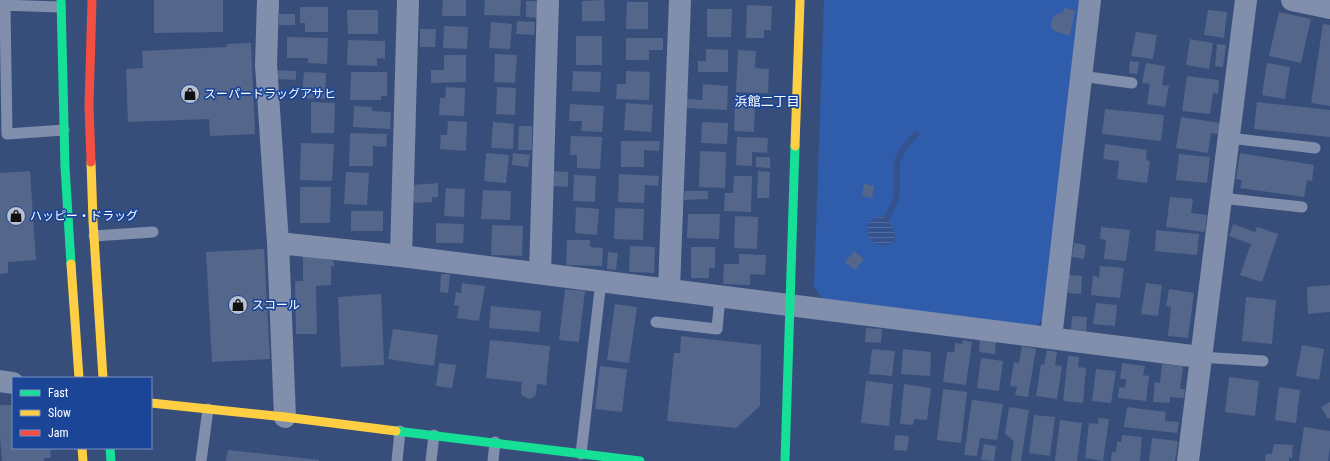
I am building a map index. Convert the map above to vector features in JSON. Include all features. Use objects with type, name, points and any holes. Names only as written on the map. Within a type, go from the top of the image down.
[{"type":"street","points":[[92,0],[89,106],[94,236],[103,377]]},
{"type":"street","points":[[268,0],[266,65],[278,243],[285,417]]},
{"type":"street","points":[[401,256],[408,0]]},
{"type":"street","points":[[540,273],[548,0]]},
{"type":"street","points":[[669,290],[680,0]]},
{"type":"street","points":[[785,461],[800,0]]},
{"type":"street","points":[[1051,338],[1090,0]]},
{"type":"street","points":[[1188,461],[1246,0]]},
{"type":"street","points":[[1292,0],[1330,8]]},
{"type":"street","points":[[61,4],[65,167],[79,377]]},
{"type":"street","points":[[278,243],[540,273],[1200,357]]},
{"type":"street","points":[[0,381],[12,383]]},
{"type":"street","points":[[152,403],[285,417],[640,461]]},
{"type":"street","points":[[82,449],[83,461]]},
{"type":"street","points":[[110,449],[111,461]]},
{"type":"lane","points":[[61,4],[3,5],[7,134],[64,130]]},
{"type":"lane","points":[[1081,76],[1132,83]]},
{"type":"lane","points":[[1228,138],[1315,148]]},
{"type":"lane","points":[[1221,198],[1302,207]]},
{"type":"lane","points":[[94,236],[153,232]]},
{"type":"lane","points":[[581,454],[601,281]]},
{"type":"lane","points":[[656,322],[717,329],[720,296]]},
{"type":"lane","points":[[1200,357],[1263,361]]},
{"type":"lane","points":[[201,461],[208,409]]},
{"type":"lane","points":[[397,461],[400,431]]},
{"type":"lane","points":[[430,461],[434,435]]},
{"type":"lane","points":[[493,461],[495,442]]},
{"type":"shaded area","points":[[824,0],[1079,0],[1044,318],[1034,328],[824,301],[814,287]]},
{"type":"shaded area","points":[[883,215],[889,221],[895,233],[895,239],[891,243],[878,245],[872,241],[868,235],[867,225],[873,219]]},
{"type":"building","points":[[154,0],[223,0],[223,32],[154,33]]},
{"type":"building","points":[[443,0],[466,0],[466,16],[442,16]]},
{"type":"building","points":[[485,0],[521,0],[520,16],[484,15]]},
{"type":"building","points":[[604,0],[605,21],[582,21],[582,1]]},
{"type":"building","points":[[526,1],[537,1],[537,18],[526,17]]},
{"type":"building","points":[[627,2],[648,2],[648,29],[626,29]]},
{"type":"building","points":[[747,5],[772,6],[771,30],[764,30],[764,38],[746,38]]},
{"type":"building","points":[[300,7],[328,7],[328,32],[305,32],[305,23],[300,23]]},
{"type":"building","points":[[1064,8],[1075,10],[1070,36],[1054,31],[1051,27],[1053,17],[1057,14],[1063,13]]},
{"type":"building","points":[[707,9],[732,9],[731,37],[707,37]]},
{"type":"building","points":[[347,10],[378,10],[378,34],[348,34]]},
{"type":"building","points":[[1208,10],[1227,12],[1224,38],[1204,35]]},
{"type":"building","points":[[1279,12],[1311,19],[1301,63],[1269,56]]},
{"type":"building","points":[[279,14],[295,14],[295,25],[279,25]]},
{"type":"building","points":[[517,21],[535,22],[534,35],[516,34]]},
{"type":"building","points":[[491,22],[512,24],[510,49],[489,48]]},
{"type":"building","points":[[1323,24],[1330,25],[1330,106],[1311,103]]},
{"type":"building","points":[[444,26],[468,27],[467,49],[443,48]]},
{"type":"building","points":[[420,29],[436,29],[435,47],[420,47]]},
{"type":"building","points":[[1136,32],[1157,35],[1153,59],[1131,56]]},
{"type":"building","points":[[576,36],[602,36],[602,65],[576,65]]},
{"type":"building","points":[[287,37],[328,38],[327,64],[308,63],[308,58],[287,58]]},
{"type":"building","points":[[626,38],[663,38],[663,50],[649,50],[649,60],[626,60]]},
{"type":"building","points":[[1190,39],[1213,43],[1209,69],[1186,65]]},
{"type":"building","points":[[348,40],[385,41],[385,59],[377,58],[377,66],[347,65]]},
{"type":"building","name":"スーパードラッグアサヒ","points":[[251,43],[255,134],[210,136],[209,119],[128,122],[126,69],[143,68],[142,51],[227,47],[227,44]]},
{"type":"building","points":[[1217,44],[1226,45],[1223,67],[1215,66]]},
{"type":"building","points":[[706,49],[728,50],[728,72],[698,72],[698,61],[706,61]]},
{"type":"building","points":[[738,50],[756,51],[755,68],[769,69],[768,93],[736,92]]},
{"type":"building","points":[[495,54],[517,55],[515,83],[494,82]]},
{"type":"building","points":[[444,55],[466,55],[466,82],[431,83],[431,70],[444,70]]},
{"type":"building","points":[[1130,61],[1139,62],[1137,74],[1129,73]]},
{"type":"building","points":[[1146,63],[1165,66],[1162,85],[1169,86],[1165,107],[1147,104],[1150,84],[1142,83]]},
{"type":"building","points":[[1267,63],[1290,67],[1285,99],[1262,95]]},
{"type":"building","points":[[276,70],[296,71],[296,80],[276,79]]},
{"type":"building","points":[[573,71],[601,72],[600,92],[572,91]]},
{"type":"building","points":[[626,71],[650,72],[649,100],[616,99],[617,84],[626,84]]},
{"type":"building","points":[[304,72],[326,73],[325,99],[302,98]]},
{"type":"building","points":[[351,72],[387,72],[387,96],[381,96],[381,100],[350,100]]},
{"type":"building","points":[[1187,76],[1219,80],[1218,94],[1213,93],[1210,114],[1182,111]]},
{"type":"building","points":[[703,84],[728,86],[727,110],[687,108],[687,99],[702,100]]},
{"type":"building","points":[[446,87],[465,88],[464,116],[439,115],[440,98],[445,98]]},
{"type":"building","points":[[497,87],[516,88],[515,115],[496,114]]},
{"type":"building","points":[[735,100],[755,101],[754,132],[734,131]]},
{"type":"building","points":[[311,102],[335,103],[334,133],[311,133]]},
{"type":"building","points":[[1257,102],[1330,110],[1330,137],[1254,129]]},
{"type":"building","points":[[626,103],[653,105],[651,132],[624,130]]},
{"type":"building","points":[[570,104],[604,106],[602,132],[581,131],[582,121],[569,121]]},
{"type":"building","points":[[354,106],[372,107],[372,111],[391,112],[390,129],[353,127]]},
{"type":"building","points":[[1105,109],[1164,115],[1161,141],[1102,134]]},
{"type":"building","points":[[1181,117],[1220,123],[1218,134],[1211,133],[1208,153],[1176,148]]},
{"type":"building","points":[[448,121],[467,122],[466,151],[440,149],[441,135],[447,135]]},
{"type":"building","points":[[493,122],[514,124],[513,149],[491,148]]},
{"type":"building","points":[[702,122],[728,123],[727,144],[701,143]]},
{"type":"building","points":[[519,126],[532,126],[532,150],[518,150]]},
{"type":"building","points":[[350,133],[387,134],[386,147],[373,146],[373,166],[349,166]]},
{"type":"building","points":[[571,136],[602,137],[600,169],[577,168],[577,155],[570,155]]},
{"type":"building","points":[[737,137],[768,138],[767,153],[752,152],[752,166],[736,165]]},
{"type":"building","points":[[621,141],[660,141],[659,151],[644,150],[644,167],[621,167]]},
{"type":"building","points":[[301,143],[334,144],[332,181],[300,180]]},
{"type":"building","points":[[1105,144],[1147,150],[1146,160],[1150,161],[1147,183],[1117,179],[1119,161],[1103,159]]},
{"type":"building","points":[[700,151],[726,152],[725,188],[699,187]]},
{"type":"building","points":[[486,153],[509,155],[506,183],[484,181]]},
{"type":"building","points":[[513,153],[530,155],[528,167],[512,165]]},
{"type":"building","points":[[1240,153],[1314,165],[1312,181],[1307,180],[1304,197],[1240,188],[1242,180],[1236,179]]},
{"type":"building","points":[[1179,154],[1210,157],[1207,183],[1176,180]]},
{"type":"building","points":[[756,157],[770,157],[770,168],[756,167]]},
{"type":"building","name":"ハッピー・ドラッグ","points":[[30,171],[36,260],[8,262],[8,273],[0,274],[0,173]]},
{"type":"building","points":[[554,171],[568,172],[568,187],[553,186]]},
{"type":"building","points":[[758,171],[770,172],[769,198],[757,198]]},
{"type":"building","points":[[346,172],[369,173],[367,205],[344,204]]},
{"type":"building","points":[[619,174],[659,176],[658,186],[645,185],[644,203],[618,202]]},
{"type":"building","points":[[574,175],[596,176],[595,202],[573,201]]},
{"type":"building","points":[[734,176],[752,176],[751,212],[724,211],[725,193],[733,193]]},
{"type":"building","points":[[438,183],[438,197],[432,197],[432,202],[414,203],[413,185]]},
{"type":"building","points":[[864,184],[874,186],[872,198],[862,196]]},
{"type":"building","points":[[300,187],[331,187],[330,223],[300,223]]},
{"type":"building","points":[[446,188],[465,189],[464,217],[444,216]]},
{"type":"building","points":[[483,190],[511,191],[510,220],[481,219]]},
{"type":"building","points":[[685,191],[708,191],[708,199],[684,200]]},
{"type":"building","points":[[1170,197],[1193,199],[1191,213],[1207,215],[1205,232],[1166,227]]},
{"type":"building","points":[[576,207],[599,209],[597,235],[575,233]]},
{"type":"building","points":[[615,208],[644,209],[643,240],[614,239]]},
{"type":"building","points":[[351,211],[383,211],[383,231],[351,231]]},
{"type":"building","points":[[688,214],[720,214],[719,239],[687,238]]},
{"type":"building","points":[[735,216],[758,217],[757,249],[734,248]]},
{"type":"building","points":[[436,223],[464,224],[463,243],[436,243]]},
{"type":"building","points":[[1233,224],[1255,232],[1257,227],[1278,234],[1262,282],[1240,275],[1251,244],[1229,236]]},
{"type":"building","points":[[492,225],[523,226],[522,256],[491,255]]},
{"type":"building","points":[[1101,227],[1130,230],[1126,261],[1104,259],[1106,240],[1100,239]]},
{"type":"building","points":[[1156,230],[1199,234],[1197,255],[1155,251]]},
{"type":"building","points":[[567,240],[590,240],[590,247],[603,248],[602,266],[566,265]]},
{"type":"building","points":[[1074,243],[1086,245],[1084,259],[1072,257]]},
{"type":"building","points":[[630,246],[655,247],[654,273],[629,272]]},
{"type":"building","points":[[691,247],[715,247],[715,268],[709,268],[709,278],[691,278]]},
{"type":"building","name":"スコール","points":[[264,249],[270,359],[212,362],[206,252]]},
{"type":"building","points":[[854,251],[864,259],[855,270],[845,262]]},
{"type":"building","points":[[608,252],[618,253],[616,270],[607,269]]},
{"type":"building","points":[[303,254],[334,261],[334,266],[331,266],[331,285],[316,286],[317,334],[296,334],[295,281],[303,281]]},
{"type":"building","points":[[739,254],[766,255],[765,275],[750,274],[750,285],[723,284],[724,264],[739,264]]},
{"type":"building","points":[[1100,266],[1124,268],[1120,298],[1091,295],[1093,276],[1099,277]]},
{"type":"building","points":[[441,274],[450,274],[448,293],[440,292]]},
{"type":"building","points":[[1069,275],[1082,276],[1081,294],[1068,293]]},
{"type":"building","points":[[462,283],[485,286],[479,321],[457,318],[459,306],[454,305],[456,292],[461,293]]},
{"type":"building","points":[[1146,283],[1162,285],[1158,316],[1141,314]]},
{"type":"building","points":[[1330,285],[1330,312],[1308,314],[1307,287]]},
{"type":"building","points":[[565,289],[585,291],[579,342],[559,340]]},
{"type":"building","points":[[1169,289],[1194,293],[1188,338],[1168,336],[1171,307],[1166,306]]},
{"type":"building","points":[[381,294],[384,365],[341,367],[338,297]]},
{"type":"building","points":[[1246,297],[1276,300],[1272,344],[1242,341]]},
{"type":"building","points":[[1096,303],[1117,305],[1115,326],[1093,324]]},
{"type":"building","points":[[615,304],[637,307],[629,363],[607,360]]},
{"type":"building","points":[[491,306],[541,311],[539,332],[489,328]]},
{"type":"building","points":[[1072,316],[1087,317],[1086,331],[1071,330]]},
{"type":"building","points":[[866,328],[882,329],[881,343],[865,342]]},
{"type":"building","points":[[393,329],[438,335],[434,366],[388,359]]},
{"type":"building","points":[[681,336],[761,345],[760,406],[736,428],[667,421],[674,353],[680,353]]},
{"type":"building","points":[[980,339],[996,341],[995,354],[979,352]]},
{"type":"building","points":[[490,340],[550,346],[546,385],[537,384],[536,394],[534,397],[530,399],[523,396],[521,393],[522,382],[486,378]]},
{"type":"building","points":[[963,340],[972,342],[966,385],[943,382],[947,352],[954,352],[955,343],[962,344]]},
{"type":"building","points":[[1302,345],[1324,349],[1319,380],[1296,376]]},
{"type":"building","points":[[1022,346],[1036,349],[1028,397],[1015,395],[1017,387],[1010,386],[1014,362],[1019,363]]},
{"type":"building","points":[[872,349],[895,351],[892,376],[869,374]]},
{"type":"building","points":[[903,349],[931,352],[930,376],[901,374]]},
{"type":"building","points":[[1047,350],[1057,352],[1055,365],[1062,366],[1057,399],[1036,396],[1041,364],[1044,365]]},
{"type":"building","points":[[1068,356],[1079,357],[1078,367],[1086,368],[1083,403],[1063,401]]},
{"type":"building","points":[[981,358],[1003,361],[999,391],[977,388]]},
{"type":"building","points":[[439,363],[456,365],[452,388],[436,386]]},
{"type":"building","points":[[1122,363],[1145,366],[1143,375],[1149,376],[1146,401],[1118,398],[1119,387],[1125,388],[1126,379],[1120,379]]},
{"type":"building","points":[[1162,364],[1183,366],[1180,389],[1185,389],[1184,398],[1170,397],[1170,403],[1153,402],[1155,382],[1160,383]]},
{"type":"building","points":[[600,366],[627,369],[622,412],[595,409]]},
{"type":"building","points":[[1096,369],[1116,371],[1111,403],[1092,401]]},
{"type":"building","points":[[1229,377],[1259,381],[1255,416],[1225,412]]},
{"type":"building","points":[[866,381],[893,384],[889,426],[861,423]]},
{"type":"building","points":[[904,384],[931,388],[927,420],[914,419],[913,425],[900,424]]},
{"type":"building","points":[[1279,387],[1300,390],[1296,423],[1275,420]]},
{"type":"building","points":[[943,389],[967,392],[961,443],[937,440]]},
{"type":"building","points":[[972,400],[1003,404],[997,440],[980,438],[977,456],[964,455]]},
{"type":"building","points":[[1330,402],[1330,418],[1328,419],[1321,407]]},
{"type":"building","points":[[0,405],[12,405],[12,449],[50,449],[51,458],[44,458],[44,461],[2,461]]},
{"type":"building","points":[[1009,407],[1029,410],[1021,461],[1011,461],[1014,441],[1005,434]]},
{"type":"building","points":[[1127,407],[1166,412],[1165,421],[1179,422],[1177,433],[1124,427]]},
{"type":"building","points":[[1034,415],[1055,417],[1050,456],[1029,453]]},
{"type":"building","points":[[1098,418],[1109,419],[1103,461],[1085,458],[1089,423],[1098,424]]},
{"type":"building","points":[[1060,420],[1082,423],[1077,461],[1055,461]]},
{"type":"building","points":[[1304,427],[1330,431],[1328,461],[1299,461]]},
{"type":"building","points":[[895,435],[909,436],[907,451],[894,450]]},
{"type":"building","points":[[1122,435],[1142,437],[1140,461],[1111,461],[1112,452],[1116,452],[1117,442],[1121,442]]},
{"type":"building","points":[[1152,438],[1178,441],[1175,461],[1149,461]]},
{"type":"building","points":[[984,444],[996,446],[994,461],[981,460]]},
{"type":"building","points":[[1274,444],[1293,445],[1292,458],[1289,458],[1289,461],[1265,461],[1266,454],[1272,454]]},
{"type":"building","points":[[228,450],[319,460],[319,461],[226,461]]},
{"type":"waterway","points":[[887,218],[897,193],[897,162],[903,149],[916,134]]},
{"type":"traffic: fast","points":[[61,0],[65,167],[71,264]]},
{"type":"traffic: fast","points":[[785,461],[795,146]]},
{"type":"traffic: fast","points":[[396,431],[640,461]]},
{"type":"traffic: fast","points":[[110,449],[111,461]]},
{"type":"traffic: slow","points":[[795,146],[800,0]]},
{"type":"traffic: slow","points":[[91,162],[93,221],[103,377]]},
{"type":"traffic: slow","points":[[71,264],[79,377]]},
{"type":"traffic: slow","points":[[152,403],[285,417],[396,431]]},
{"type":"traffic: slow","points":[[82,449],[83,461]]},
{"type":"traffic: jam","points":[[91,162],[89,105],[92,0]]},
{"type":"place","name":"スーパードラッグアサヒ","points":[[190,94]]},
{"type":"place","name":"ハッピー・ドラッグ","points":[[16,216]]},
{"type":"place","name":"スコール","points":[[238,305]]},
{"type":"district","name":"浜館二丁目","points":[[767,101]]}]
